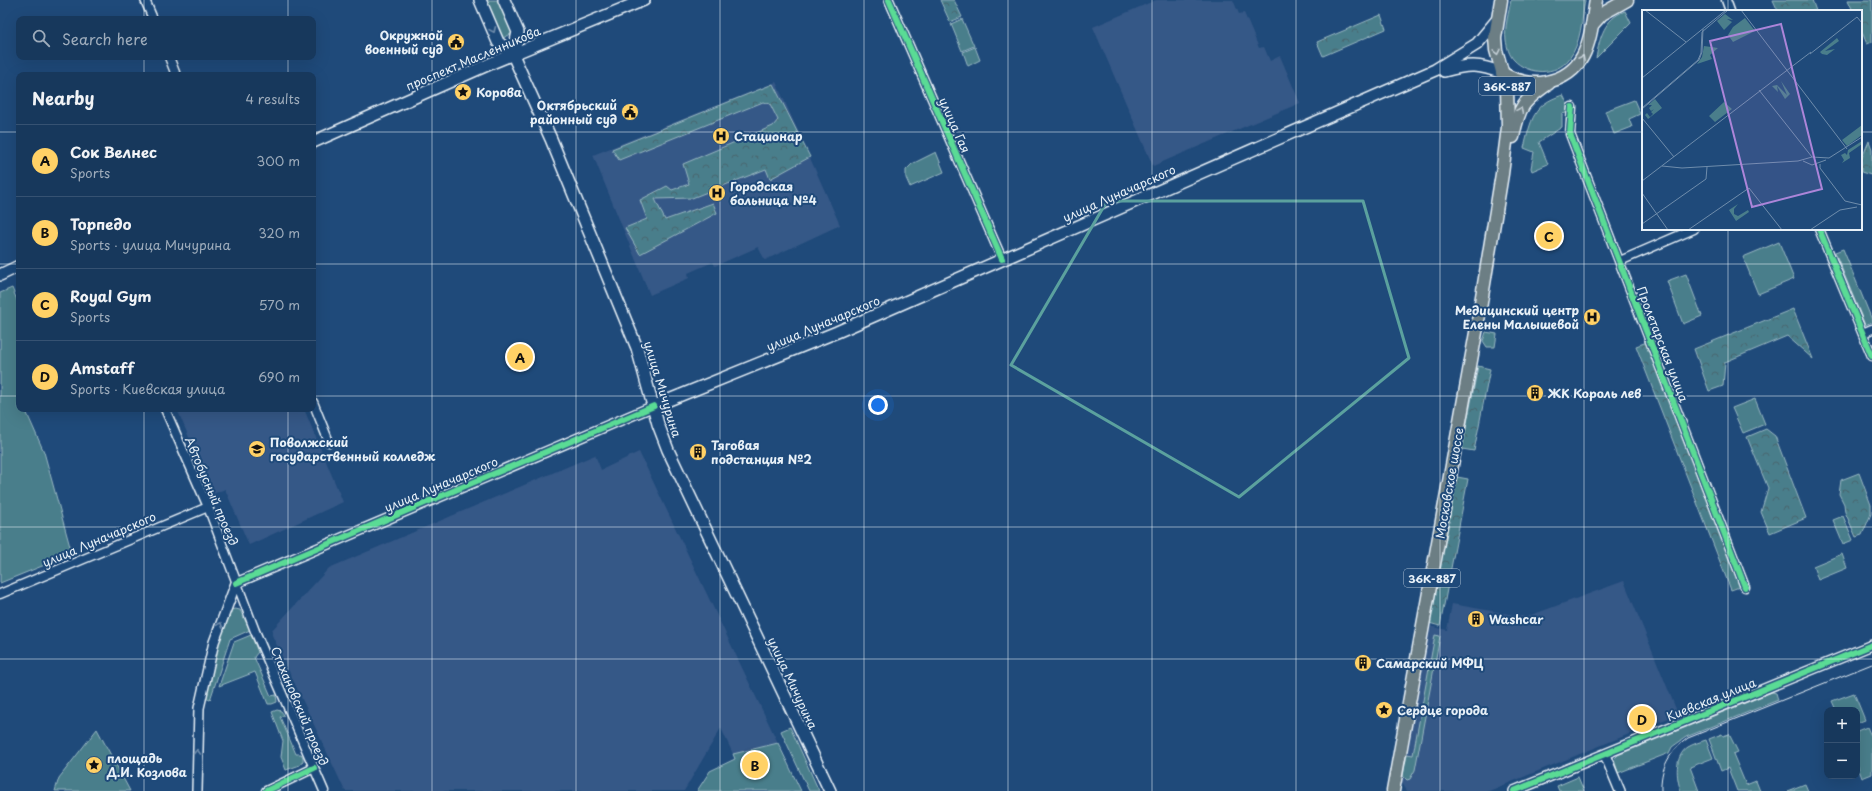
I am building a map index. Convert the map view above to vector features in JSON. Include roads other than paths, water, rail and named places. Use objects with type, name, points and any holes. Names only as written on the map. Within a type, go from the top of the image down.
[{"type":"main road","name":"улица Мичурина","points":[[480,0],[498,42],[514,55],[544,121],[637,348],[658,424],[668,450],[830,791]]},
{"type":"main road","points":[[504,0],[518,32],[514,55]]},
{"type":"main road","name":"проспект Масленникова","points":[[316,141],[644,0]]},
{"type":"main road","name":"Московское шоссе","points":[[1394,790],[1477,326],[1502,174],[1508,112],[1507,89],[1494,38],[1501,0]]},
{"type":"main road","name":"Московское шоссе","points":[[1502,174],[1519,110],[1532,95],[1552,81],[1568,74],[1579,64],[1588,42],[1596,0]]},
{"type":"main road","points":[[1592,25],[1602,14],[1627,0]]},
{"type":"main road","name":"улица Луначарского","points":[[654,406],[682,396],[836,332],[1436,70],[1477,44],[1497,20]]},
{"type":"main road","name":"улица Луначарского","points":[[1416,79],[1470,64],[1483,66],[1502,73]]},
{"type":"main road","name":"Московское шоссе","points":[[1502,73],[1530,83],[1552,81]]},
{"type":"main road","points":[[0,275],[16,267]]},
{"type":"street","points":[[145,0],[152,16]]},
{"type":"street","name":"улица Гая","points":[[889,0],[1002,259]]},
{"type":"street","points":[[1726,0],[1730,10]]},
{"type":"street","points":[[170,60],[175,72]]},
{"type":"street","name":"Пролетарская улица","points":[[1572,107],[1570,134],[1745,587]]},
{"type":"street","points":[[1620,261],[1692,230]]},
{"type":"street","points":[[1819,230],[1872,356]]},
{"type":"street","points":[[1863,333],[1872,329]]},
{"type":"street","name":"улица Луначарского","points":[[236,582],[654,406]]},
{"type":"street","points":[[316,410],[329,442]]},
{"type":"street","name":"Автобусный проезд","points":[[166,412],[208,507],[255,631]]},
{"type":"street","name":"улица Луначарского","points":[[0,594],[208,507]]},
{"type":"street","points":[[197,791],[199,708],[214,642],[236,582]]},
{"type":"street","name":"Стахановский проезд","points":[[255,631],[324,791]]},
{"type":"street","name":"Киевская улица","points":[[1514,791],[1872,645]]},
{"type":"street","points":[[1605,755],[1620,791]]},
{"type":"street","points":[[266,791],[314,768]]},
{"type":"tram line","points":[[1661,791],[1662,775],[1667,761],[1681,743],[1688,738],[1872,664]]},
{"type":"place","name":"Окружной военный суд","points":[[456,42]]},
{"type":"place","name":"Корова","points":[[463,92]]},
{"type":"place","name":"Октябрьский районный суд","points":[[630,112]]},
{"type":"place","name":"Стационар","points":[[721,136]]},
{"type":"place","name":"Городская больница №4","points":[[717,193]]},
{"type":"place","name":"Royal Gym","points":[[1549,236]]},
{"type":"place","name":"Медицинский центр Елены Малышевой","points":[[1592,317]]},
{"type":"place","name":"Сок Велнес","points":[[520,357]]},
{"type":"place","name":"ЖК Король лев","points":[[1535,393]]},
{"type":"place","name":"Поволжский государственный колледж","points":[[257,449]]},
{"type":"place","name":"Тяговая подстанция №2","points":[[698,452]]},
{"type":"place","name":"Washcar","points":[[1476,619]]},
{"type":"place","name":"Самарский МФЦ","points":[[1363,663]]},
{"type":"place","name":"Сердце города","points":[[1384,710]]},
{"type":"place","name":"Amstaff","points":[[1642,719]]},
{"type":"place","name":"площадь Д.И. Козлова","points":[[94,765]]},
{"type":"place","name":"Торпедо","points":[[755,765]]}]
